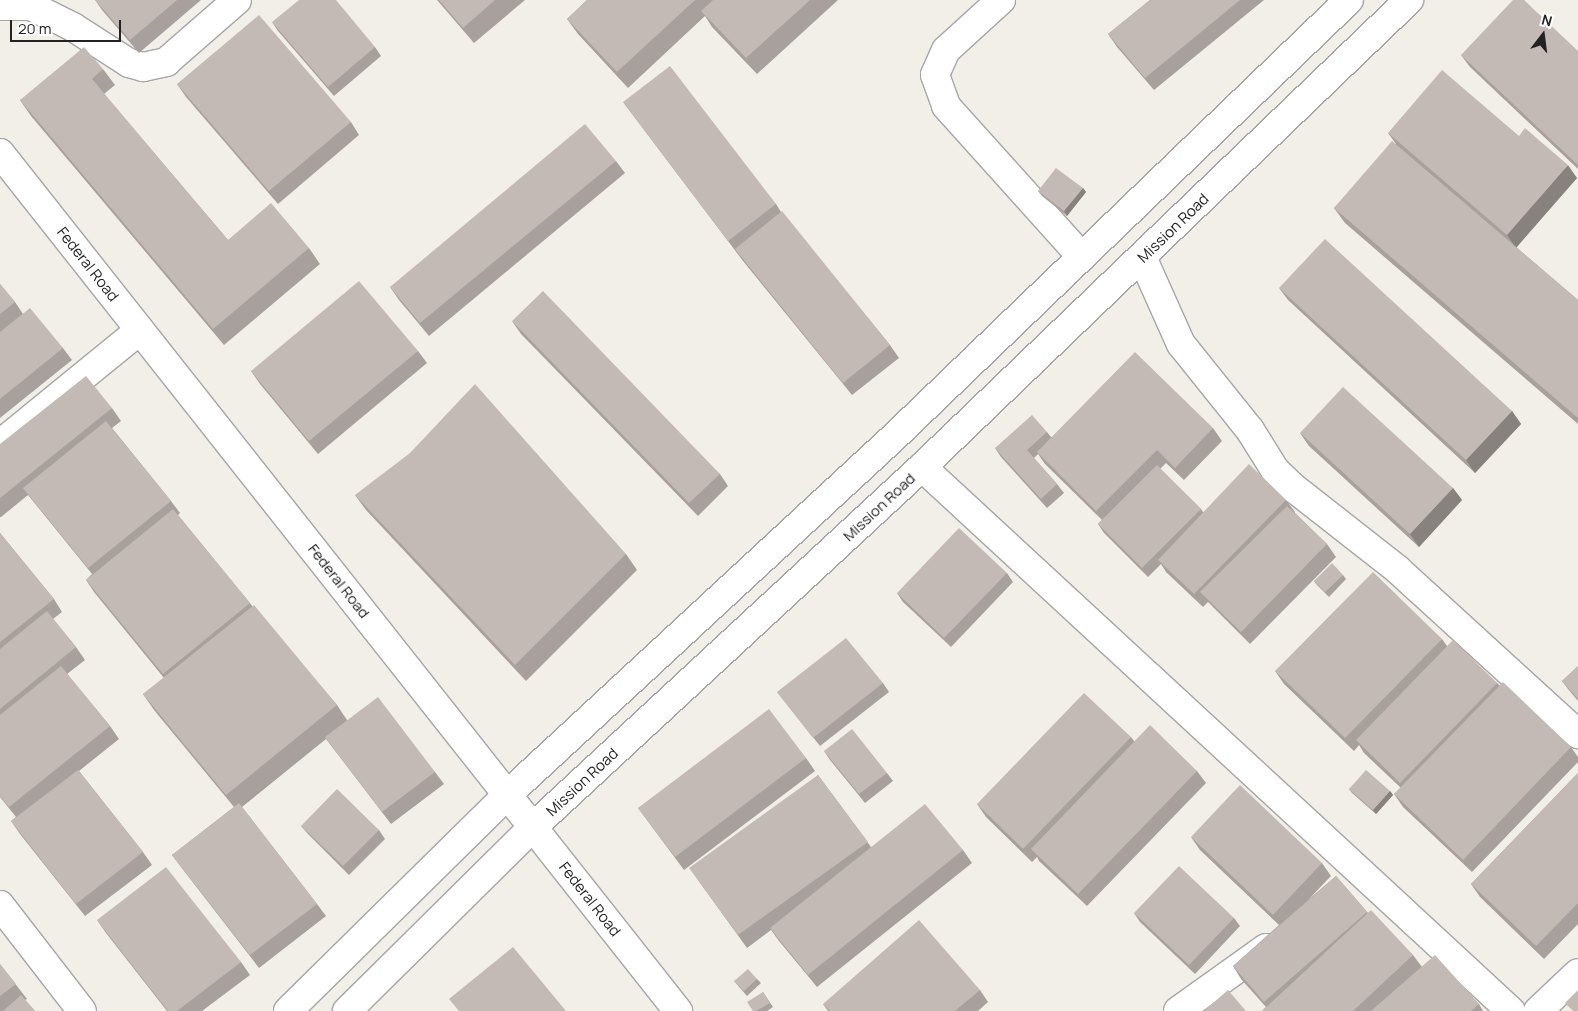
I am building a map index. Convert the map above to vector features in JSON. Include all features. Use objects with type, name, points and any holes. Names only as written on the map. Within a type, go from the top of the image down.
[{"type":"street","points":[[0,6],[31,6],[73,28],[129,64],[143,67],[166,62],[237,0]]},
{"type":"street","points":[[1001,0],[946,50],[935,76],[946,106],[1082,257]]},
{"type":"street","points":[[288,1011],[508,794],[893,438],[1349,0]]},
{"type":"street","name":"Mission Road","points":[[347,1011],[534,826],[922,468],[1409,0]]},
{"type":"street","name":"Federal Road","points":[[0,153],[534,826],[678,1011]]},
{"type":"street","points":[[1142,257],[1181,344],[1250,430],[1275,470],[1295,489],[1397,569],[1578,734]]},
{"type":"street","points":[[5,440],[140,330]]},
{"type":"street","points":[[922,468],[1346,873],[1511,1011]]},
{"type":"street","points":[[0,905],[82,1011]]},
{"type":"street","points":[[1178,1011],[1286,933]]},
{"type":"street","points":[[1538,1011],[1578,973]]},
{"type":"building","points":[[95,0],[177,0],[130,40]]},
{"type":"building","points":[[299,0],[336,0],[375,47],[328,87],[272,22]]},
{"type":"building","points":[[439,0],[495,0],[463,28]]},
{"type":"building","points":[[587,0],[695,0],[617,72],[567,19]]},
{"type":"building","points":[[713,0],[810,0],[746,58],[701,11]]},
{"type":"building","points":[[1150,0],[1240,0],[1145,78],[1108,34]]},
{"type":"building","points":[[1513,0],[1524,0],[1578,51],[1578,165],[1461,55]]},
{"type":"building","points":[[259,15],[351,122],[269,191],[177,84]]},
{"type":"building","points":[[84,47],[103,69],[92,79],[228,240],[271,203],[309,248],[213,329],[20,100]]},
{"type":"building","points":[[670,66],[776,204],[728,241],[623,102]]},
{"type":"building","points":[[1442,70],[1519,136],[1525,128],[1568,165],[1507,235],[1388,133]]},
{"type":"building","points":[[585,124],[616,161],[420,323],[390,287]]},
{"type":"building","points":[[1392,141],[1578,300],[1578,418],[1334,208]]},
{"type":"building","points":[[1056,168],[1083,188],[1064,211],[1038,191]]},
{"type":"building","points":[[782,211],[890,345],[843,383],[735,249]]},
{"type":"building","points":[[1325,239],[1512,411],[1466,460],[1279,288]]},
{"type":"building","points":[[359,281],[418,351],[309,441],[251,371]]},
{"type":"building","points":[[0,284],[15,302],[0,314]]},
{"type":"building","points":[[543,291],[720,474],[689,503],[512,321]]},
{"type":"building","points":[[30,308],[63,348],[0,399],[0,332]]},
{"type":"building","points":[[1135,352],[1213,428],[1175,468],[1157,450],[1096,511],[1037,452]]},
{"type":"building","points":[[86,376],[112,408],[0,498],[0,444]]},
{"type":"building","points":[[475,384],[626,554],[515,665],[355,495],[410,453]]},
{"type":"building","points":[[1343,387],[1453,488],[1410,534],[1300,433]]},
{"type":"building","points":[[1032,415],[1047,432],[1027,450],[1057,484],[1041,499],[995,448]]},
{"type":"building","points":[[106,421],[171,501],[88,568],[23,488]]},
{"type":"building","points":[[1249,464],[1286,500],[1194,594],[1158,560]]},
{"type":"building","points":[[1157,465],[1201,509],[1142,568],[1098,524]]},
{"type":"building","points":[[1287,506],[1327,544],[1241,632],[1200,592]]},
{"type":"building","points":[[173,509],[250,603],[163,674],[86,580]]},
{"type":"building","points":[[959,528],[1007,573],[944,638],[897,593]]},
{"type":"building","points":[[0,533],[54,599],[0,642]]},
{"type":"building","points":[[1332,563],[1343,575],[1325,592],[1314,581]]},
{"type":"building","points":[[1373,572],[1442,639],[1345,738],[1275,671]]},
{"type":"building","points":[[254,605],[337,705],[226,795],[143,694]]},
{"type":"building","points":[[47,611],[76,647],[0,709],[0,649]]},
{"type":"building","points":[[846,638],[883,683],[813,738],[777,692]]},
{"type":"building","points":[[1453,640],[1497,683],[1400,783],[1356,740]]},
{"type":"building","points":[[61,666],[110,726],[9,807],[0,796],[0,715]]},
{"type":"building","points":[[1578,666],[1578,699],[1562,681]]},
{"type":"building","points":[[1503,682],[1571,747],[1463,860],[1394,794]]},
{"type":"building","points":[[1084,693],[1131,737],[1023,849],[977,804]]},
{"type":"building","points":[[378,697],[435,772],[382,812],[325,737]]},
{"type":"building","points":[[769,709],[806,758],[675,857],[638,808]]},
{"type":"building","points":[[1150,725],[1197,771],[1078,894],[1031,849]]},
{"type":"building","points":[[852,729],[887,773],[859,794],[824,751]]},
{"type":"building","points":[[78,770],[143,852],[76,904],[11,821]]},
{"type":"building","points":[[1366,770],[1390,791],[1373,810],[1349,789]]},
{"type":"building","points":[[1578,773],[1578,903],[1536,946],[1471,884]]},
{"type":"building","points":[[818,775],[868,842],[738,935],[689,868]]},
{"type":"building","points":[[1240,785],[1322,863],[1273,915],[1191,837]]},
{"type":"building","points":[[337,789],[379,830],[343,866],[301,826]]},
{"type":"building","points":[[239,803],[317,904],[250,955],[172,855]]},
{"type":"building","points":[[925,804],[963,850],[808,975],[770,928]]},
{"type":"building","points":[[1179,866],[1234,918],[1189,965],[1134,913]]},
{"type":"building","points":[[166,867],[241,962],[177,1011],[168,1011],[97,920]]},
{"type":"building","points":[[1336,876],[1367,912],[1264,1002],[1233,966]]},
{"type":"building","points":[[1371,910],[1413,955],[1353,1011],[1262,1011]]},
{"type":"building","points":[[919,920],[980,990],[955,1011],[830,1011],[823,1004]]},
{"type":"building","points":[[513,947],[566,1011],[459,1011],[449,999]]},
{"type":"building","points":[[1435,955],[1479,1004],[1471,1011],[1371,1011]]},
{"type":"building","points":[[0,964],[16,984],[0,996]]},
{"type":"building","points":[[748,969],[757,979],[744,991],[734,981]]},
{"type":"building","points":[[1228,990],[1246,1011],[1205,1011],[1205,1010]]},
{"type":"building","points":[[1578,990],[1578,1011],[1573,1011],[1565,1003]]},
{"type":"building","points":[[763,992],[770,1003],[753,1011],[747,1002]]},
{"type":"building","points":[[21,995],[35,1011],[3,1011]]}]
